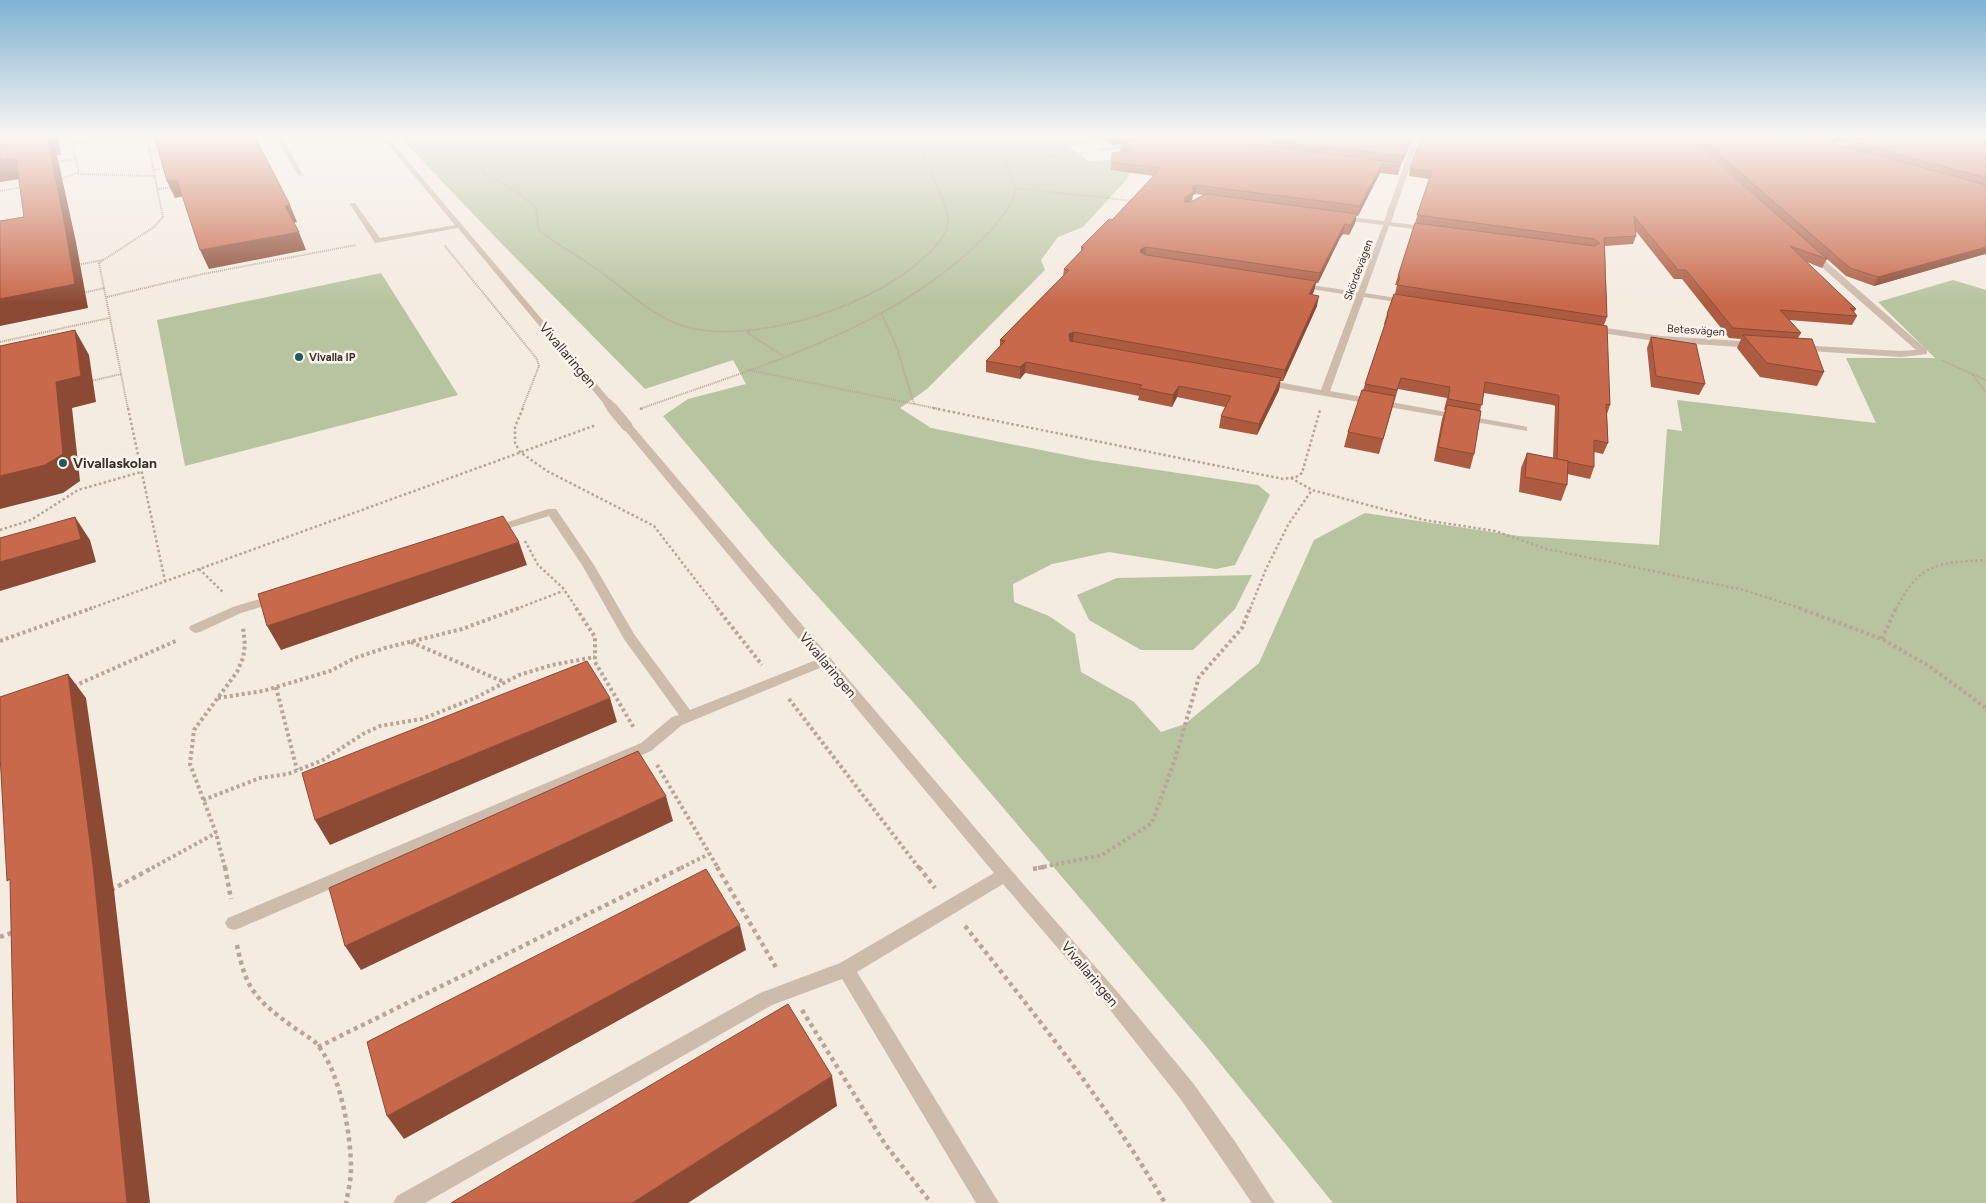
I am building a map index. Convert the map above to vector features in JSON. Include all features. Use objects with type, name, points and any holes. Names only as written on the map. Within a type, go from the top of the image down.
[{"type":"street","name":"Vivallaringen","points":[[430,191],[1005,875],[1109,995],[1186,1090],[1264,1203]]},
{"type":"street","name":"Skördevägen","points":[[1325,392],[1388,223],[1395,191]]},
{"type":"street","points":[[353,204],[378,241],[459,226]]},
{"type":"street","points":[[1330,216],[1439,231]]},
{"type":"street","points":[[1790,347],[1901,354],[1924,352],[1808,249]]},
{"type":"street","points":[[1292,284],[1416,303]]},
{"type":"street","name":"Betesvägen","points":[[1587,328],[1676,340],[1761,346]]},
{"type":"street","points":[[1254,380],[1523,429]]},
{"type":"street","points":[[477,535],[552,511],[588,565],[628,636],[687,716]]},
{"type":"street","points":[[196,629],[237,610],[292,592]]},
{"type":"street","points":[[234,923],[646,747],[677,720],[825,661]]},
{"type":"street","points":[[404,1203],[766,999],[846,969],[1005,875]]},
{"type":"street","points":[[846,969],[988,1203]]},
{"type":"path","points":[[158,191],[163,217],[154,227],[99,263],[165,581]]},
{"type":"path","points":[[515,191],[536,208],[540,230],[555,243],[593,267],[664,318],[694,329],[748,330],[807,319],[851,303],[885,287],[919,264],[943,237],[948,223],[937,191]]},
{"type":"path","points":[[639,409],[784,357],[838,335],[881,313],[923,286],[969,250],[1008,210],[1015,196],[1015,191]]},
{"type":"path","points":[[1043,191],[1141,202]]},
{"type":"path","points":[[107,297],[203,274],[378,241]]},
{"type":"path","points":[[438,242],[444,245],[537,359],[539,366],[515,427],[515,443],[520,452],[547,471],[654,526],[1097,1096],[1151,1177],[1165,1203]]},
{"type":"path","points":[[76,264],[105,259]]},
{"type":"path","points":[[76,294],[105,288]]},
{"type":"path","points":[[881,313],[896,345],[914,404]]},
{"type":"path","points":[[0,342],[109,318]]},
{"type":"path","points":[[748,330],[749,334],[784,357]]},
{"type":"path","points":[[1922,350],[1973,376],[1986,380]]},
{"type":"path","points":[[747,370],[1283,479],[1291,478],[1302,472],[1325,392]]},
{"type":"path","points":[[84,383],[121,374]]},
{"type":"path","points":[[1973,376],[1986,393]]},
{"type":"path","points":[[0,641],[603,422]]},
{"type":"path","points":[[0,530],[30,520],[78,490],[141,472]]},
{"type":"path","points":[[1291,478],[1312,490],[1424,520],[1495,531],[1547,549],[1744,590],[1822,615],[1882,639],[1928,666],[1986,708]]},
{"type":"path","points":[[1005,875],[1102,855],[1152,823],[1176,759],[1199,677],[1242,628],[1266,569],[1288,525],[1312,490]]},
{"type":"path","points":[[514,523],[538,564],[563,588],[595,637],[595,662],[789,990],[885,1144],[928,1202]]},
{"type":"path","points":[[1882,639],[1901,599],[1930,567],[1986,560]]},
{"type":"path","points":[[199,568],[226,595],[237,610],[242,620],[245,645],[243,658],[237,672],[194,730],[190,764],[216,833],[227,875],[241,969],[248,988],[258,1000],[318,1047],[336,1080],[343,1109],[352,1167],[346,1203]]},
{"type":"path","points":[[217,698],[263,691],[330,671],[370,653],[462,629],[563,591]]},
{"type":"path","points":[[73,686],[173,644],[196,629]]},
{"type":"path","points":[[410,642],[504,682]]},
{"type":"path","points":[[203,800],[260,778],[288,774],[323,760],[362,734],[380,726],[422,719],[474,698],[504,682],[552,664],[595,657]]},
{"type":"path","points":[[276,687],[298,770]]},
{"type":"path","points":[[106,892],[216,833]]},
{"type":"path","points":[[318,1047],[709,854]]},
{"type":"path","points":[[0,937],[18,931]]},
{"type":"green space","points":[[451,191],[1116,191],[1083,227],[1058,237],[1041,260],[1045,270],[927,389],[900,408],[931,428],[1091,460],[1258,485],[1270,495],[1235,565],[1216,569],[1109,552],[1052,564],[1013,584],[1014,602],[1049,616],[1075,634],[1081,672],[1134,702],[1161,732],[1185,724],[1259,663],[1314,540],[1365,513],[1519,536],[1659,545],[1667,429],[1682,431],[1677,400],[1876,423],[1846,358],[1935,358],[1878,302],[1953,280],[1986,290],[1986,1203],[1333,1203],[1206,1046],[913,702],[774,548],[663,416],[688,399],[746,384],[733,360],[645,389]]},
{"type":"green space","name":"Vivalla IP","points":[[381,273],[458,395],[185,466],[157,320]]},
{"type":"green space","points":[[1252,575],[1235,609],[1193,650],[1141,650],[1089,620],[1077,595],[1117,578]]},
{"type":"building","points":[[20,191],[58,191],[75,284],[0,299],[0,221],[24,217]]},
{"type":"building","points":[[181,191],[283,191],[290,205],[285,206],[299,232],[200,250]]},
{"type":"building","points":[[1139,191],[1194,191],[1184,198],[1185,202],[1191,202],[1206,194],[1357,214],[1351,225],[1345,224],[1320,273],[1146,247],[1141,249],[1140,252],[1146,255],[1316,281],[1309,294],[1319,296],[1285,370],[1074,332],[1069,334],[1070,341],[1281,378],[1259,424],[1221,416],[1231,396],[1179,386],[1173,395],[1139,388],[1142,385],[1026,362],[1020,367],[986,361],[1005,341],[1000,340],[1069,270],[1064,269],[1084,248],[1081,247],[1109,219],[1112,220]]},
{"type":"building","points":[[1244,191],[1368,191],[1360,206]]},
{"type":"building","points":[[1425,191],[1750,191],[1827,259],[1790,246],[1856,309],[1850,308],[1857,316],[1780,310],[1801,333],[1733,328],[1686,270],[1678,270],[1634,216],[1636,236],[1604,238],[1607,317],[1397,285],[1400,277],[1398,276],[1415,223],[1594,246],[1600,243],[1594,239],[1417,215]]},
{"type":"building","points":[[1762,191],[1986,191],[1986,247],[1878,277],[1850,268]]},
{"type":"building","points":[[1394,294],[1607,326],[1610,405],[1606,404],[1608,443],[1594,440],[1594,467],[1557,459],[1559,396],[1557,395],[1485,382],[1482,405],[1448,399],[1450,387],[1401,378],[1397,390],[1365,384]]},
{"type":"building","points":[[75,330],[81,376],[56,382],[63,454],[45,465],[0,476],[0,346]]},
{"type":"building","points":[[1743,335],[1812,339],[1824,372],[1767,363]]},
{"type":"building","points":[[1651,337],[1696,344],[1705,384],[1656,376]]},
{"type":"building","points":[[1362,390],[1395,396],[1383,439],[1348,432]]},
{"type":"building","points":[[1447,405],[1481,411],[1474,454],[1438,447]]},
{"type":"building","points":[[1527,453],[1568,461],[1567,485],[1525,477]]},
{"type":"building","points":[[503,516],[519,542],[267,626],[258,594]]},
{"type":"building","points":[[75,517],[81,539],[0,562],[0,538]]},
{"type":"building","points":[[587,661],[610,698],[315,820],[302,773]]},
{"type":"building","points":[[68,674],[93,865],[127,1203],[17,1203],[10,879],[7,881],[0,755],[0,697]]},
{"type":"building","points":[[638,751],[666,796],[345,946],[329,888]]},
{"type":"building","points":[[706,869],[740,925],[387,1116],[367,1042]]},
{"type":"building","points":[[788,1004],[832,1076],[632,1203],[451,1203]]},
{"type":"place","name":"Vivalla IP","points":[[299,357]]},
{"type":"place","name":"Vivallaskolan","points":[[63,463]]}]
